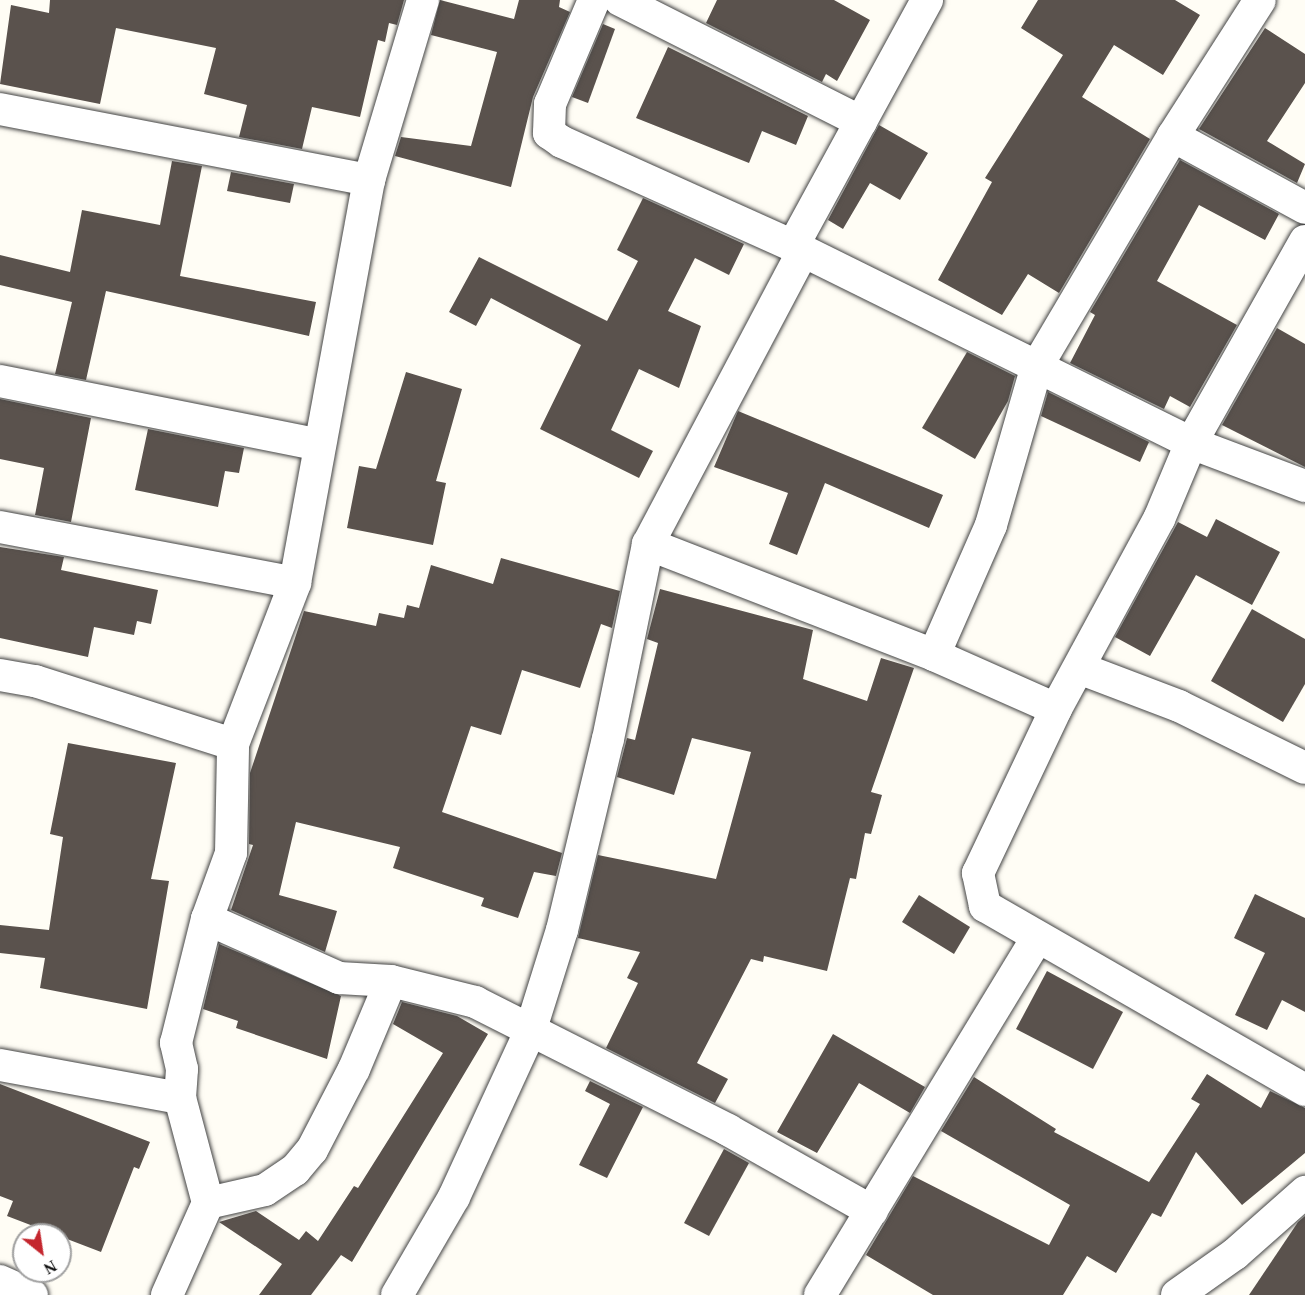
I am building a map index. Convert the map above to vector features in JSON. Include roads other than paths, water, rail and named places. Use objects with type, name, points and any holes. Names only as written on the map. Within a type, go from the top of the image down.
[{"type":"street","points":[[167,1295],[208,1203],[180,1098],[182,1069],[176,1043],[207,919],[231,853],[233,744],[295,583],[369,180],[423,0]]},
{"type":"street","points":[[594,0],[550,104],[549,132],[798,249],[1191,444],[1305,486]]},
{"type":"street","points":[[620,0],[861,122]]},
{"type":"street","points":[[401,1294],[454,1197],[530,1032],[562,930],[608,739],[648,544],[861,122],[927,0]]},
{"type":"street","points":[[934,655],[991,525],[1037,366],[1173,136],[1260,0]]},
{"type":"street","points":[[0,109],[369,180]]},
{"type":"street","points":[[1173,136],[1305,208]]},
{"type":"street","points":[[1305,242],[1191,444],[1159,519],[1056,709],[978,873],[985,906],[1036,940],[1305,1090]]},
{"type":"street","points":[[0,381],[320,445]]},
{"type":"street","points":[[0,527],[295,583]]},
{"type":"street","points":[[648,544],[934,655],[1056,709]]},
{"type":"street","points":[[1079,668],[1223,725],[1305,768]]},
{"type":"street","points":[[0,675],[35,681],[233,744]]},
{"type":"street","points":[[207,919],[339,978],[390,981],[475,1002],[530,1032],[661,1095],[872,1212]]},
{"type":"street","points":[[820,1295],[1036,940]]},
{"type":"street","points":[[208,1203],[265,1190],[296,1170],[312,1150],[354,1069],[390,981]]},
{"type":"street","points":[[0,1065],[180,1098]]},
{"type":"street","points":[[1177,1295],[1235,1254],[1305,1192]]},
{"type":"street","points":[[0,1281],[32,1295]]}]
